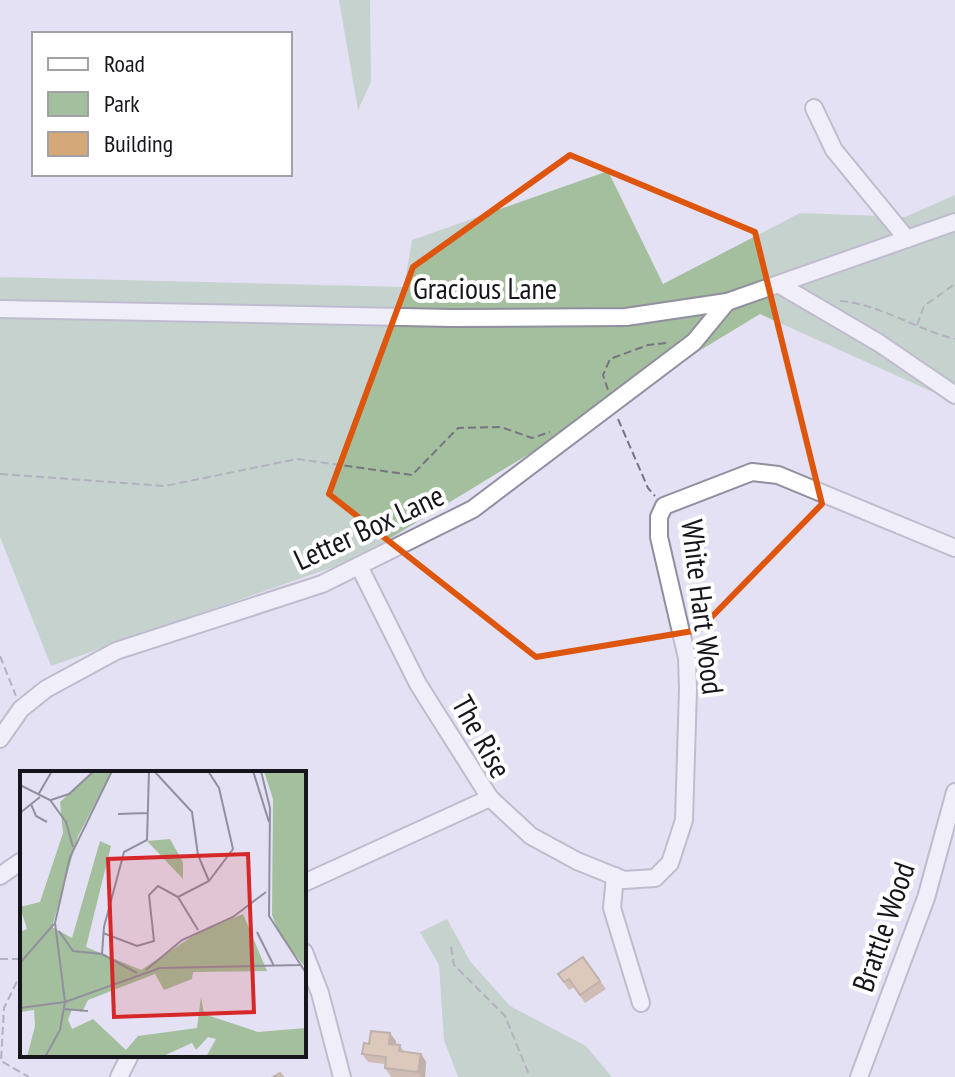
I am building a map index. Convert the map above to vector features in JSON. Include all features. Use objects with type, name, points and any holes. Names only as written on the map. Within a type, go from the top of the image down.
[{"type":"street","points":[[814,108],[834,150],[907,239]]},
{"type":"street","name":"Gracious Lane","points":[[0,309],[535,319],[626,317],[727,302],[955,222]]},
{"type":"street","points":[[780,285],[879,343],[955,395]]},
{"type":"street","name":"Letter Box Lane","points":[[0,739],[21,709],[46,689],[116,651],[234,610],[294,594],[360,568],[473,509],[694,342],[727,302]]},
{"type":"street","name":"White Hart Wood","points":[[490,798],[531,836],[624,880],[655,878],[670,863],[684,820],[687,658],[659,537],[659,517],[664,506],[752,472],[778,475],[955,548]]},
{"type":"street","name":"The Rise","points":[[306,882],[490,798],[418,684],[360,568]]},
{"type":"street","name":"Brattle Wood","points":[[859,1077],[926,898],[955,792]]},
{"type":"street","points":[[615,876],[612,908],[641,1003]]},
{"type":"street","points":[[306,957],[320,993],[342,1077]]},
{"type":"street","points":[[119,1077],[129,1057]]},
{"type":"path","points":[[916,327],[924,306],[955,284]]},
{"type":"path","points":[[834,301],[865,303],[916,327],[955,339]]},
{"type":"path","points":[[664,506],[648,488],[611,403],[603,375],[610,359],[648,345],[694,342]]},
{"type":"path","points":[[0,474],[165,486],[297,459],[412,475],[458,428],[501,427],[532,438],[557,429]]},
{"type":"path","points":[[0,656],[21,709]]},
{"type":"path","points":[[451,947],[454,965],[505,1016],[530,1077]]},
{"type":"path","points":[[20,975],[4,1008],[1,1061],[29,1077]]},
{"type":"highlighted area","points":[[570,155],[755,232],[822,504],[699,630],[536,657],[329,494],[413,267]]},
{"type":"green space","points":[[339,0],[370,0],[371,82],[358,110]]},
{"type":"green space","points":[[608,171],[663,284],[800,213],[905,217],[955,195],[955,402],[760,314],[356,559],[51,666],[0,537],[0,277],[404,287],[412,240]]},
{"type":"green space","points":[[447,919],[470,961],[510,1006],[586,1046],[612,1077],[458,1077],[444,1040],[439,965],[420,932]]},
{"type":"building","points":[[583,957],[600,981],[580,995],[569,979],[564,982],[558,974]]},
{"type":"building","points":[[371,1031],[390,1033],[389,1044],[400,1045],[399,1051],[421,1054],[418,1072],[385,1068],[386,1057],[362,1054],[364,1043],[369,1044]]}]
